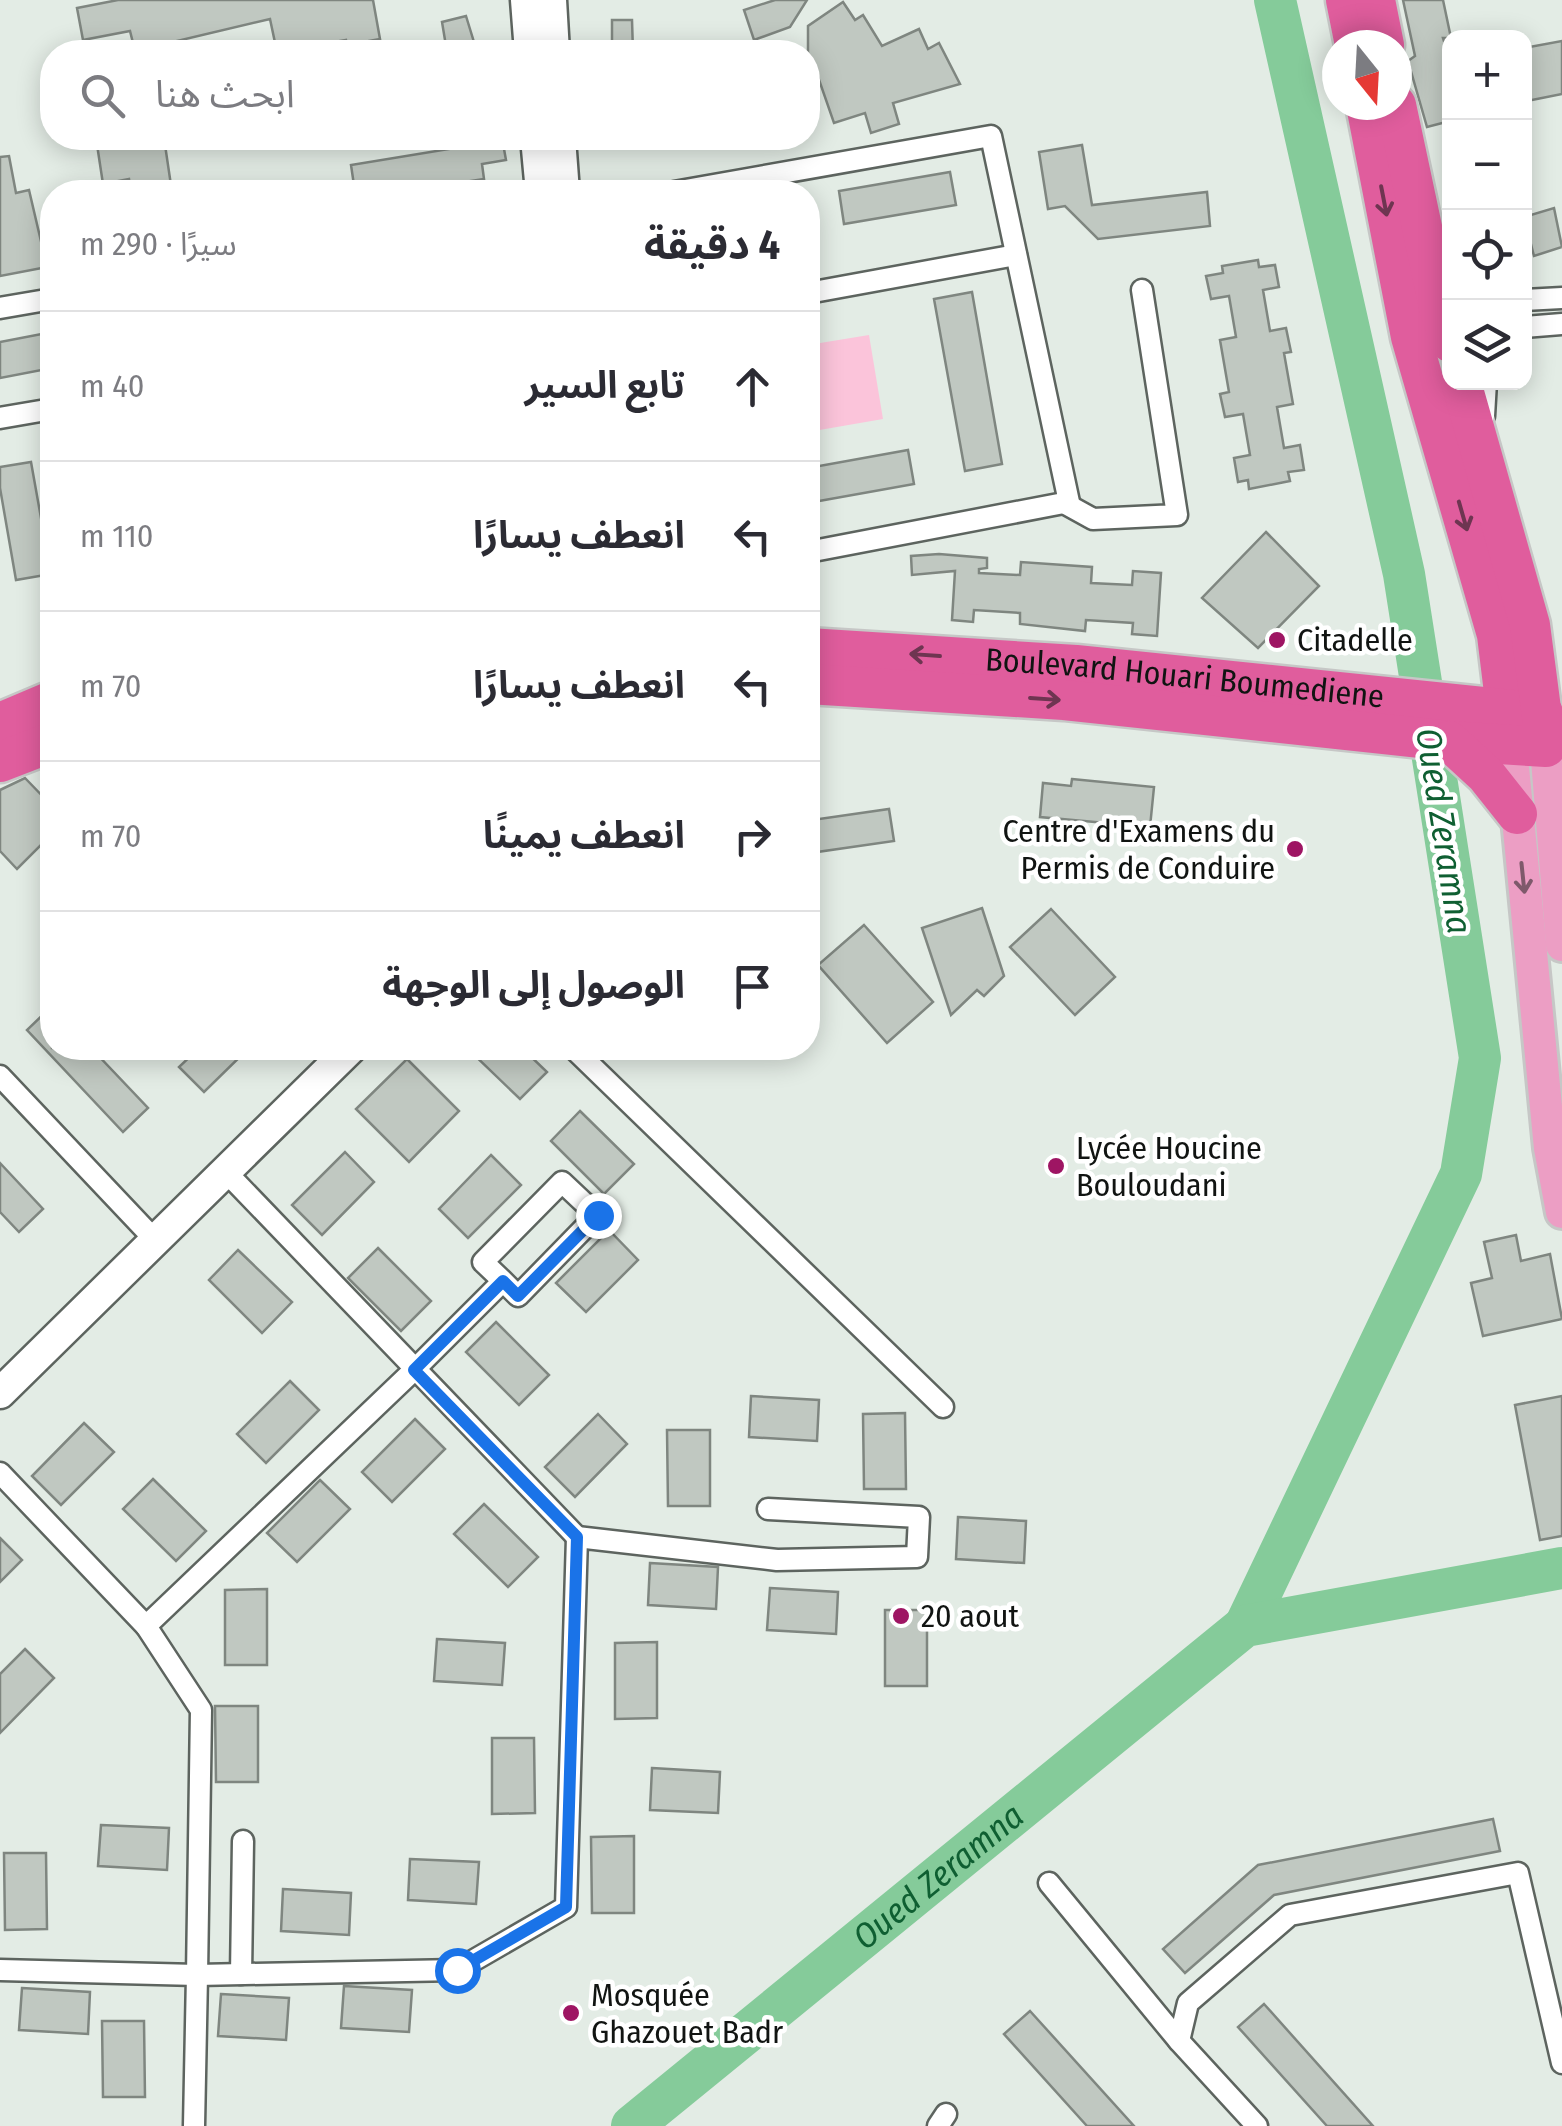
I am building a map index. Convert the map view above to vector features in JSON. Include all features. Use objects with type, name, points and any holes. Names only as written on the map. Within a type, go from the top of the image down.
[{"type":"highway","points":[[1346,0],[1351,30]]},
{"type":"highway","points":[[1375,0],[1381,30]]},
{"type":"highway","points":[[1371,120],[1436,324]]},
{"type":"highway","points":[[1399,120],[1436,324],[1505,600],[1538,667],[1539,730]]},
{"type":"highway","points":[[1464,390],[1484,458],[1505,600],[1450,722],[1486,775],[1544,808]]},
{"type":"highway","points":[[1505,600],[1562,640]]},
{"type":"highway","name":"Boulevard Houari Boumediene","points":[[820,649],[1076,665],[1370,713],[1539,730]]},
{"type":"highway","name":"Boulevard Houari Boumediene","points":[[820,685],[1370,713]]},
{"type":"highway","points":[[0,723],[40,706]]},
{"type":"highway","points":[[0,762],[40,747]]},
{"type":"main road","points":[[1539,730],[1550,1148],[1562,1212]]},
{"type":"main road","points":[[1544,808],[1562,945]]},
{"type":"street","points":[[526,0],[529,40]]},
{"type":"street","points":[[551,0],[553,40]]},
{"type":"street","points":[[742,180],[991,136],[1069,502],[820,550]]},
{"type":"street","points":[[537,150],[540,180]]},
{"type":"street","points":[[561,150],[563,180]]},
{"type":"street","points":[[820,291],[1016,255]]},
{"type":"street","points":[[1064,503],[1093,519],[1177,515],[1142,290]]},
{"type":"street","points":[[1532,300],[1562,298]]},
{"type":"street","points":[[0,308],[40,301]]},
{"type":"street","points":[[1484,458],[1486,390]]},
{"type":"street","points":[[0,418],[40,411]]},
{"type":"street","points":[[0,1393],[340,1060]]},
{"type":"street","points":[[585,1060],[943,1407]]},
{"type":"street","points":[[0,1076],[156,1240]]},
{"type":"street","points":[[226,1171],[577,1537],[777,1560],[917,1557],[919,1517],[768,1509]]},
{"type":"street","points":[[562,1182],[598,1215],[518,1296],[503,1281],[484,1262],[562,1182]]},
{"type":"street","points":[[146,1626],[503,1281]]},
{"type":"street","points":[[0,1473],[146,1626],[201,1710],[194,2126]]},
{"type":"street","points":[[0,1970],[241,1974],[457,1970],[566,1907],[577,1537]]},
{"type":"street","points":[[241,1974],[243,1841]]},
{"type":"street","points":[[1179,2041],[1188,2003],[1290,1915],[1518,1872],[1562,2063]]},
{"type":"street","points":[[1049,1883],[1179,2041],[1257,2126]]},
{"type":"shaded area","points":[[869,335],[883,419],[820,430],[820,343]]},
{"type":"building","points":[[118,0],[373,0],[380,39],[274,40],[270,19],[181,40],[132,40],[130,31],[83,40],[77,8]]},
{"type":"building","points":[[775,0],[807,0],[790,27],[754,40],[744,10]]},
{"type":"building","points":[[1403,0],[1443,0],[1449,30],[1442,30],[1442,123],[1427,127],[1412,75],[1415,56]]},
{"type":"building","points":[[843,2],[855,20],[863,15],[882,46],[919,29],[928,49],[939,43],[960,84],[893,103],[899,124],[871,133],[865,113],[834,123],[820,83],[820,40],[808,40],[808,26]]},
{"type":"building","points":[[466,16],[473,40],[445,40],[442,22]]},
{"type":"building","points":[[612,20],[632,20],[633,40],[612,40]]},
{"type":"building","points":[[1562,41],[1562,94],[1532,100],[1532,47]]},
{"type":"building","points":[[1082,145],[1092,205],[1207,192],[1210,226],[1098,239],[1065,206],[1048,209],[1039,152]]},
{"type":"building","points":[[98,150],[166,150],[170,180],[102,180]]},
{"type":"building","points":[[443,150],[504,150],[506,160],[482,164],[484,179],[477,180],[353,180],[351,165]]},
{"type":"building","points":[[9,156],[16,193],[29,190],[40,237],[40,268],[0,276],[0,157]]},
{"type":"building","points":[[950,172],[956,205],[844,224],[839,191]]},
{"type":"building","points":[[1554,208],[1562,247],[1534,256],[1532,215]]},
{"type":"building","points":[[1258,260],[1259,267],[1275,265],[1279,287],[1263,290],[1270,331],[1286,328],[1291,352],[1284,353],[1293,404],[1277,407],[1284,448],[1300,445],[1304,470],[1288,472],[1290,481],[1249,489],[1248,480],[1238,482],[1234,458],[1250,455],[1243,414],[1225,417],[1220,394],[1229,392],[1220,340],[1236,337],[1229,296],[1211,299],[1206,276],[1223,273],[1222,266]]},
{"type":"building","points":[[972,292],[1002,464],[965,471],[934,299]]},
{"type":"building","points":[[40,334],[40,370],[0,378],[0,342]]},
{"type":"building","points":[[908,450],[914,484],[820,501],[820,466]]},
{"type":"building","points":[[31,462],[40,512],[40,576],[16,580],[0,467]]},
{"type":"building","points":[[1266,532],[1319,586],[1258,648],[1202,598]]},
{"type":"building","points":[[911,556],[987,558],[987,568],[979,569],[979,573],[1020,575],[1021,562],[1092,567],[1091,583],[1132,585],[1133,571],[1161,573],[1157,636],[1132,634],[1133,623],[1086,620],[1085,631],[1020,624],[1020,613],[974,610],[973,622],[952,620],[955,571],[912,575]]},
{"type":"building","points":[[25,778],[40,794],[40,846],[17,869],[0,851],[0,790]]},
{"type":"building","points":[[1072,779],[1154,787],[1150,827],[1040,817],[1043,783],[1071,786]]},
{"type":"building","points":[[889,809],[894,841],[820,852],[820,819]]},
{"type":"building","points":[[982,908],[1004,976],[984,996],[977,990],[951,1015],[922,928]]},
{"type":"building","points":[[1051,909],[1115,977],[1075,1015],[1010,947]]},
{"type":"building","points":[[864,925],[933,1002],[887,1043],[820,963]]},
{"type":"building","points":[[40,1018],[40,1044],[27,1030]]},
{"type":"building","points":[[55,1060],[102,1060],[148,1108],[123,1132]]},
{"type":"building","points":[[186,1060],[237,1060],[204,1092],[179,1067]]},
{"type":"building","points":[[408,1060],[459,1111],[409,1162],[356,1109]]},
{"type":"building","points":[[479,1060],[534,1060],[547,1072],[520,1099]]},
{"type":"building","points":[[580,1111],[634,1164],[604,1194],[551,1141]]},
{"type":"building","points":[[345,1152],[374,1182],[322,1235],[292,1205]]},
{"type":"building","points":[[491,1155],[521,1185],[468,1238],[439,1209]]},
{"type":"building","points":[[0,1163],[43,1209],[19,1232],[0,1212]]},
{"type":"building","points":[[609,1230],[638,1260],[586,1312],[556,1283]]},
{"type":"building","points":[[1516,1235],[1521,1261],[1550,1254],[1562,1319],[1483,1336],[1471,1283],[1492,1278],[1484,1242]]},
{"type":"building","points":[[378,1248],[431,1301],[401,1331],[348,1278]]},
{"type":"building","points":[[238,1250],[292,1302],[262,1333],[209,1280]]},
{"type":"building","points":[[496,1322],[549,1375],[519,1405],[466,1352]]},
{"type":"building","points":[[290,1381],[319,1410],[266,1463],[237,1434]]},
{"type":"building","points":[[751,1396],[819,1400],[817,1441],[749,1437]]},
{"type":"building","points":[[1562,1396],[1562,1536],[1540,1540],[1515,1405]]},
{"type":"building","points":[[905,1413],[906,1489],[864,1489],[863,1414]]},
{"type":"building","points":[[598,1414],[627,1444],[575,1497],[545,1467]]},
{"type":"building","points":[[415,1419],[445,1449],[392,1502],[362,1472]]},
{"type":"building","points":[[84,1423],[114,1452],[61,1505],[32,1476]]},
{"type":"building","points":[[667,1430],[710,1430],[710,1506],[668,1506]]},
{"type":"building","points":[[153,1479],[206,1531],[176,1561],[123,1509]]},
{"type":"building","points":[[320,1480],[350,1509],[297,1562],[267,1533]]},
{"type":"building","points":[[484,1504],[538,1557],[508,1587],[454,1534]]},
{"type":"building","points":[[958,1517],[1026,1521],[1024,1563],[956,1559]]},
{"type":"building","points":[[0,1538],[22,1560],[0,1582]]},
{"type":"building","points":[[650,1563],[718,1567],[716,1609],[648,1605]]},
{"type":"building","points":[[770,1588],[838,1592],[836,1634],[767,1630]]},
{"type":"building","points":[[267,1589],[267,1665],[225,1665],[225,1590]]},
{"type":"building","points":[[885,1610],[927,1610],[927,1686],[885,1686]]},
{"type":"building","points":[[437,1639],[505,1643],[502,1685],[434,1681]]},
{"type":"building","points":[[657,1642],[657,1718],[615,1719],[615,1643]]},
{"type":"building","points":[[25,1649],[54,1678],[0,1733],[0,1674]]},
{"type":"building","points":[[215,1706],[258,1706],[258,1782],[216,1782]]},
{"type":"building","points":[[492,1738],[534,1738],[535,1813],[492,1814]]},
{"type":"building","points":[[652,1768],[720,1772],[718,1813],[650,1810]]},
{"type":"building","points":[[1493,1819],[1500,1851],[1274,1895],[1185,1973],[1163,1949],[1258,1865]]},
{"type":"building","points":[[101,1825],[169,1828],[167,1870],[98,1866]]},
{"type":"building","points":[[634,1836],[634,1913],[592,1913],[591,1837]]},
{"type":"building","points":[[4,1853],[46,1853],[47,1929],[5,1930]]},
{"type":"building","points":[[410,1859],[479,1862],[476,1904],[408,1900]]},
{"type":"building","points":[[283,1889],[351,1893],[349,1935],[281,1931]]},
{"type":"building","points":[[344,1986],[412,1990],[409,2032],[341,2028]]},
{"type":"building","points":[[22,1988],[90,1992],[88,2034],[19,2030]]},
{"type":"building","points":[[221,1994],[289,1998],[286,2040],[218,2036]]},
{"type":"building","points":[[1264,2004],[1373,2126],[1327,2126],[1238,2027]]},
{"type":"building","points":[[1030,2011],[1134,2126],[1087,2126],[1004,2034]]},
{"type":"building","points":[[102,2021],[144,2021],[145,2097],[103,2097]]},
{"type":"waterway","name":"Oued Zeramna","points":[[1245,1626],[1461,1174],[1480,1058],[1404,574],[1275,0]]},
{"type":"waterway","name":"Oued Zeramna","points":[[632,2126],[1245,1626],[1562,1568]]},
{"type":"place","name":"Citadelle","points":[[1277,640]]},
{"type":"place","name":"Centre d'Examens du Permis de Conduire","points":[[1295,849]]},
{"type":"place","name":"Lycée Houcine Bouloudani","points":[[1056,1166]]},
{"type":"place","name":"20 aout","points":[[901,1616]]},
{"type":"place","name":"Mosquée Ghazouet Badr","points":[[571,2013]]},
{"type":"route","points":[[457,1970],[566,1907],[577,1537],[414,1370],[503,1281],[518,1296],[598,1215]]}]
